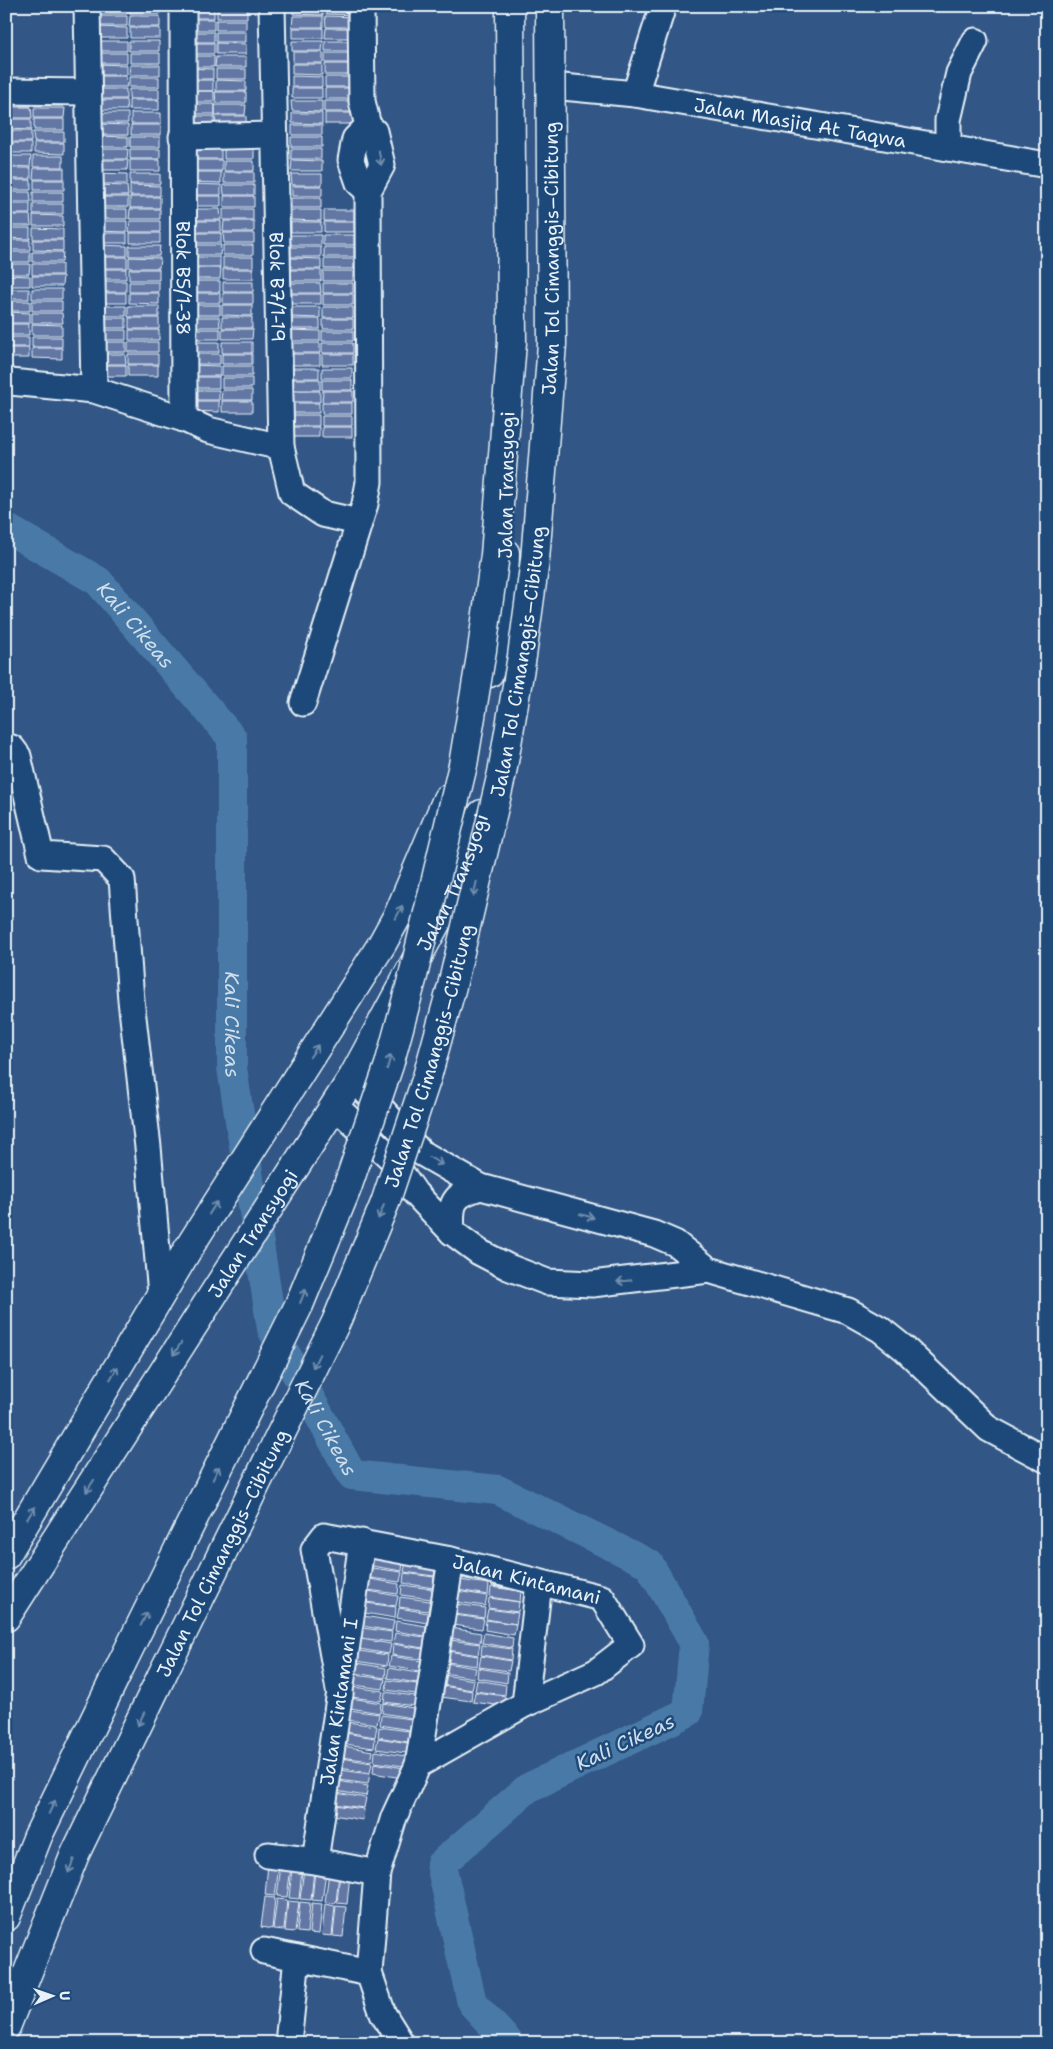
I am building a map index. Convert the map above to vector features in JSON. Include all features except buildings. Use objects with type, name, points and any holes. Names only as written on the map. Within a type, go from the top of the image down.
[{"type":"highway","name":"Jalan Transyogi","points":[[6,1555],[188,1250],[287,1091],[328,1030],[399,914],[455,780],[495,652],[504,598],[506,530],[505,6]]},
{"type":"highway","name":"Jalan Tol Cimanggis–Cibitung","points":[[6,1916],[38,1836],[299,1305],[347,1188],[389,1065],[413,976],[460,774],[482,650],[495,556],[512,342],[510,6]]},
{"type":"highway","name":"Jalan Transyogi","points":[[6,1617],[353,1077],[449,899],[465,863],[516,719],[539,614],[548,494],[554,349],[551,6]]},
{"type":"highway","name":"Jalan Tol Cimanggis–Cibitung","points":[[6,2026],[75,1854],[336,1322],[385,1203],[432,1059],[452,986],[502,773],[522,656],[535,560],[552,344],[551,6]]},
{"type":"street","points":[[88,6],[94,390]]},
{"type":"street","name":"Blok B5/1-38","points":[[183,6],[184,419]]},
{"type":"street","name":"Blok B7/1-19","points":[[272,6],[281,447],[292,493],[324,514],[358,522]]},
{"type":"street","points":[[303,703],[365,504],[369,482],[368,191],[359,183],[351,160],[356,139],[368,126],[362,101],[361,6]]},
{"type":"street","points":[[634,94],[663,6]]},
{"type":"street","points":[[948,148],[948,120],[959,73],[975,40]]},
{"type":"street","name":"Jalan Masjid At Taqwa","points":[[552,86],[634,94],[1047,165]]},
{"type":"street","points":[[6,91],[88,92]]},
{"type":"street","points":[[182,137],[274,135]]},
{"type":"street","points":[[6,379],[10,382],[94,390],[184,419],[208,430],[281,447]]},
{"type":"street","points":[[6,746],[12,748],[18,756],[41,855],[103,858],[122,879],[130,992],[148,1147],[161,1295]]},
{"type":"street","points":[[353,1077],[420,1152],[481,1187],[654,1234],[676,1243],[709,1270],[848,1311],[880,1329],[906,1349],[989,1428],[1047,1460]]},
{"type":"street","points":[[328,1115],[390,1157],[415,1192],[452,1232],[479,1252],[508,1267],[547,1282],[592,1284],[709,1270]]},
{"type":"street","points":[[452,1232],[451,1210],[455,1199],[464,1192],[481,1187]]},
{"type":"street","name":"Jalan Kintamani","points":[[340,1695],[314,1549],[324,1536],[451,1560],[602,1598],[631,1645],[596,1672],[525,1704],[418,1765]]},
{"type":"street","name":"Jalan Kintamani I","points":[[315,1861],[362,1542]]},
{"type":"street","points":[[401,2043],[383,2014],[369,1973],[377,1873],[394,1817],[418,1765],[451,1560]]},
{"type":"street","points":[[525,1704],[540,1583]]},
{"type":"street","points":[[268,1855],[315,1861],[377,1873]]},
{"type":"street","points":[[264,1951],[369,1973]]},
{"type":"street","points":[[288,2043],[297,1958]]},
{"type":"waterway","name":"Kali Cikeas","points":[[6,528],[98,581],[232,738],[232,1068],[272,1329],[352,1475],[498,1490],[649,1564],[694,1643],[688,1712],[528,1788],[441,1864],[472,2003],[509,2043]]}]
